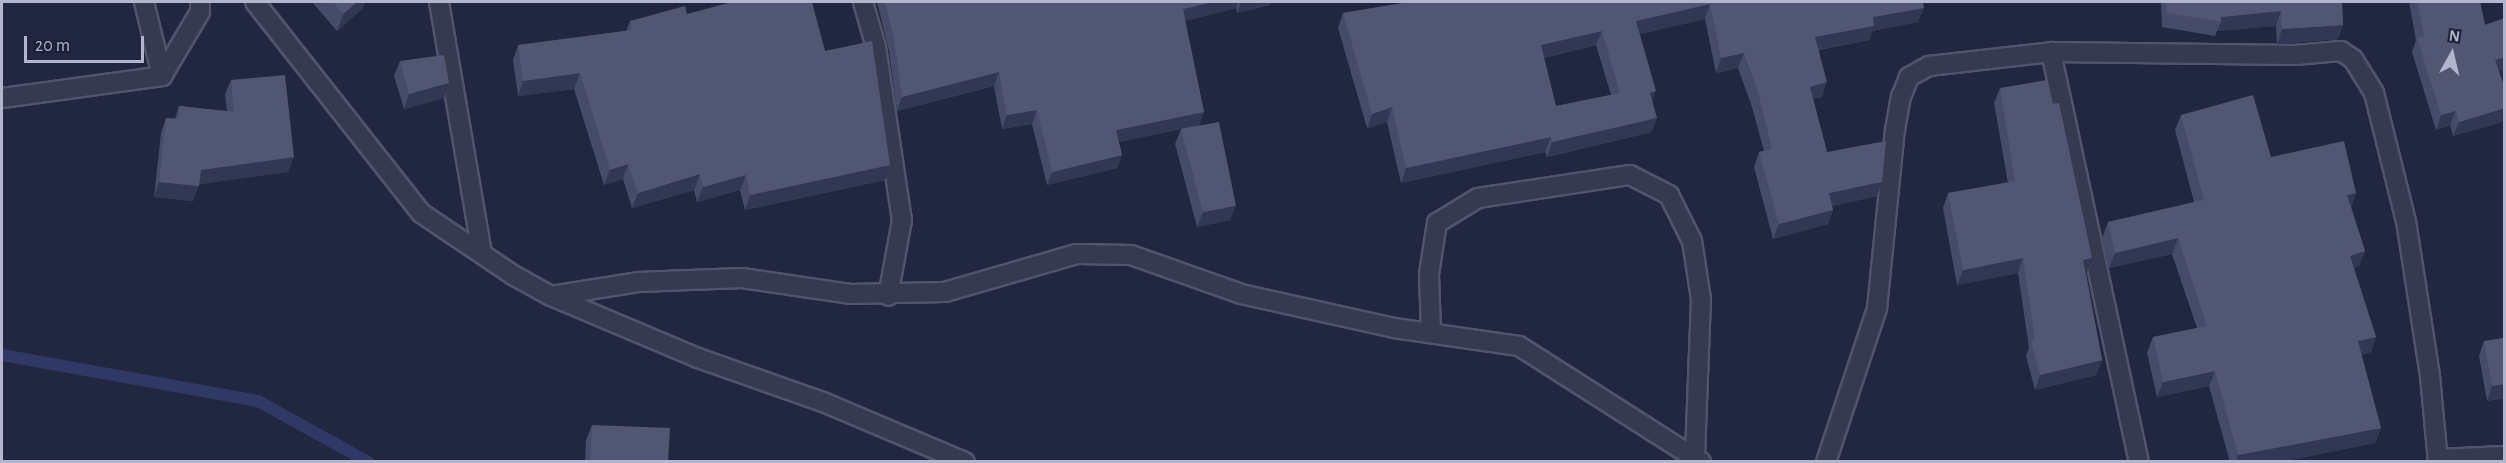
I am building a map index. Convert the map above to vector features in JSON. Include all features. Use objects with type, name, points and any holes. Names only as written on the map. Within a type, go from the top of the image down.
[{"type":"street","points":[[144,2],[162,76]]},
{"type":"street","points":[[162,76],[200,12],[201,2]]},
{"type":"street","points":[[255,2],[421,213],[482,253],[551,296],[698,358],[823,402],[965,462]]},
{"type":"street","points":[[439,2],[482,253]]},
{"type":"street","points":[[863,2],[876,46],[902,220],[888,296]]},
{"type":"street","points":[[1826,462],[1877,309],[1895,130],[1901,97],[1909,77],[1929,66],[2051,52],[2295,55],[2341,51],[2353,59],[2374,93],[2406,221],[2430,376],[2438,460],[2505,456]]},
{"type":"street","points":[[2051,52],[2139,462]]},
{"type":"street","points":[[2,98],[162,76]]},
{"type":"street","points":[[1431,332],[1429,274],[1437,224],[1478,198],[1630,175],[1669,195],[1692,241],[1701,299],[1698,460]]},
{"type":"street","points":[[551,296],[638,282],[742,278],[850,294],[888,296],[945,292],[1077,254],[1131,255],[1241,294],[1394,328],[1519,346],[1698,460]]},
{"type":"building","points":[[333,2],[357,2],[343,14]]},
{"type":"building","points":[[732,2],[812,2],[825,51],[872,41],[890,165],[750,195],[746,175],[703,187],[700,174],[638,193],[628,164],[610,170],[580,73],[523,81],[518,45],[632,30],[630,21],[685,6],[687,14]]},
{"type":"building","points":[[885,2],[1213,2],[1183,9],[1204,112],[1116,130],[1122,155],[1052,172],[1037,110],[1007,115],[999,72],[902,97],[894,38]]},
{"type":"building","points":[[1409,2],[1923,2],[1924,8],[1873,17],[1874,26],[1815,37],[1827,82],[1810,87],[1827,152],[1886,141],[1882,182],[1829,193],[1833,210],[1779,224],[1759,152],[1772,149],[1758,92],[1744,53],[1721,58],[1710,4],[1636,21],[1656,91],[1650,93],[1657,118],[1552,142],[1551,137],[1406,168],[1392,107],[1372,114],[1343,13]],"holes":[[[1602,31],[1620,93],[1556,106],[1541,45]]]},
{"type":"building","points":[[2167,2],[2342,2],[2343,25],[2282,29],[2281,11],[2221,17],[2221,22],[2167,13]]},
{"type":"building","points":[[2417,2],[2480,2],[2485,25],[2505,18],[2505,57],[2495,60],[2505,89],[2505,108],[2459,122],[2456,111],[2441,115],[2417,38],[2424,36]]},
{"type":"building","points":[[444,55],[449,83],[409,94],[400,61]]},
{"type":"building","points":[[285,75],[294,157],[201,170],[199,186],[159,182],[166,118],[178,119],[179,106],[234,112],[231,80]]},
{"type":"building","points":[[2047,80],[2051,104],[2059,103],[2092,258],[2083,260],[2102,360],[2040,375],[2031,341],[2035,340],[2023,258],[1963,270],[1948,193],[2015,181],[2000,88]]},
{"type":"building","points":[[2253,95],[2271,157],[2344,141],[2356,193],[2347,195],[2365,251],[2350,256],[2376,337],[2358,341],[2381,428],[2238,455],[2215,371],[2163,382],[2153,337],[2207,326],[2178,238],[2115,253],[2108,222],[2204,200],[2181,115]]},
{"type":"building","points":[[1219,122],[1236,206],[1203,212],[1181,129]]},
{"type":"building","points":[[2505,338],[2505,384],[2492,386],[2484,341]]},
{"type":"building","points":[[592,425],[670,428],[668,462],[590,462]]},
{"type":"waterway","points":[[2,355],[258,401],[368,462]]}]
